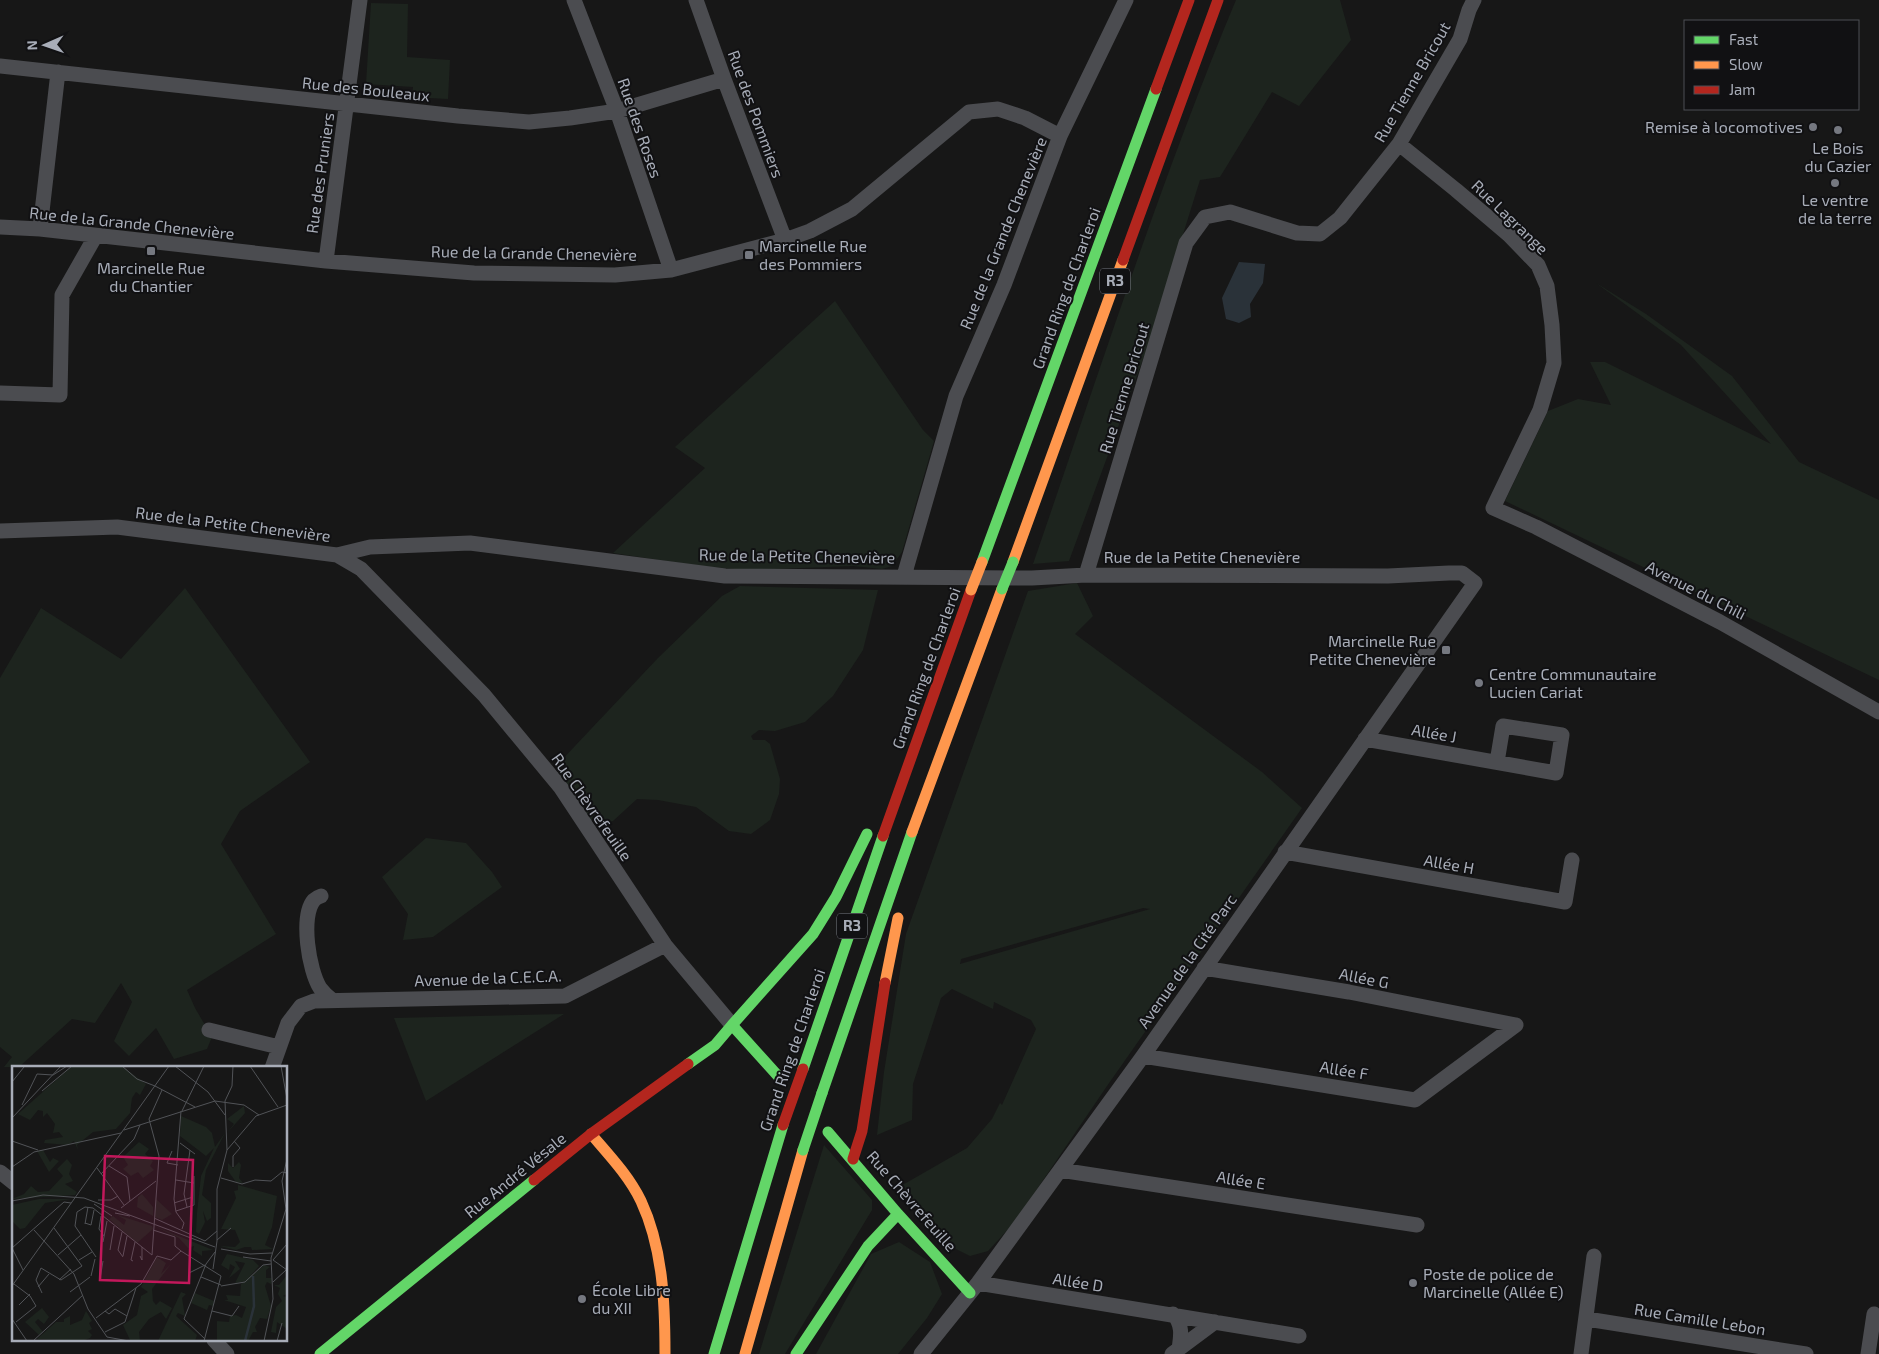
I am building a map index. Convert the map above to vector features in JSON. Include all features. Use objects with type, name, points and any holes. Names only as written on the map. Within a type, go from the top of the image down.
[{"type":"main road","name":"Grand Ring de Charleroi","points":[[714,1354],[730,1294],[783,1125],[901,783],[1189,0]]},
{"type":"main road","name":"R3","points":[[745,1354],[803,1150],[901,862],[1218,0]]},
{"type":"main road","points":[[883,805],[901,783]]},
{"type":"main road","name":"Rue André Vésale","points":[[320,1354],[591,1134],[715,1046],[813,934],[856,860],[874,820]]},
{"type":"main road","points":[[852,1159],[862,1131],[889,958],[900,906],[901,862]]},
{"type":"main road","name":"Rue Chèvrefeuille","points":[[732,1025],[778,1076]]},
{"type":"main road","name":"Rue Chèvrefeuille","points":[[828,1132],[898,1214],[974,1288]]},
{"type":"main road","points":[[591,1134],[612,1159],[640,1200],[654,1234],[662,1269],[666,1321],[664,1354]]},
{"type":"main road","points":[[796,1354],[868,1246],[898,1214]]},
{"type":"street","name":"Rue des Pruniers","points":[[326,261],[360,0]]},
{"type":"street","name":"Rue des Roses","points":[[574,0],[617,111],[671,270]]},
{"type":"street","name":"Rue des Pommiers","points":[[696,0],[785,240]]},
{"type":"street","points":[[1060,136],[1126,0]]},
{"type":"street","name":"Rue Tienne Bricout","points":[[1086,575],[1186,243],[1205,217],[1230,212],[1297,233],[1320,234],[1340,218],[1399,144],[1460,38],[1474,0]]},
{"type":"street","name":"Rue des Bouleaux","points":[[0,66],[458,116],[529,122],[617,111],[724,79]]},
{"type":"street","points":[[40,230],[58,72]]},
{"type":"street","name":"Rue de la Grande Chenevière","points":[[0,227],[326,261],[474,273],[616,275],[671,270],[785,240],[810,231],[852,209],[969,112],[998,109],[1024,118],[1060,136],[1004,285],[956,396],[904,576]]},
{"type":"street","name":"Rue Lagrange","points":[[1399,144],[1509,235],[1538,265],[1547,286],[1554,363],[1540,410],[1493,508]]},
{"type":"street","points":[[0,393],[60,395],[62,295],[95,236]]},
{"type":"street","name":"Avenue du Chili","points":[[1493,508],[1536,527],[1720,622],[1879,712]]},
{"type":"street","name":"Rue de la Petite Chenevière","points":[[0,532],[117,527],[337,555],[370,547],[470,543],[725,576],[1032,578],[1086,575],[1388,576],[1462,573],[1475,583]]},
{"type":"street","name":"Rue Chèvrefeuille","points":[[337,555],[361,569],[484,695],[561,788],[665,945],[732,1025]]},
{"type":"street","name":"Avenue de la Cité Parc","points":[[921,1354],[974,1288],[1143,1056],[1475,583]]},
{"type":"street","name":"Allée J","points":[[1365,739],[1497,762],[1556,772],[1562,736],[1503,726],[1497,762]]},
{"type":"street","name":"Allée H","points":[[1285,852],[1565,902],[1572,860]]},
{"type":"street","points":[[321,896],[313,900],[308,917],[307,938],[310,964],[320,988],[331,1000]]},
{"type":"street","name":"Avenue de la C.E.C.A.","points":[[273,1066],[288,1022],[300,1006],[314,1001],[565,996],[665,945]]},
{"type":"street","name":"Allée G","points":[[1204,968],[1349,992],[1516,1025]]},
{"type":"street","name":"Allée F","points":[[1143,1056],[1415,1100],[1516,1025]]},
{"type":"street","points":[[209,1030],[279,1047]]},
{"type":"street","name":"Allée E","points":[[1060,1170],[1417,1225]]},
{"type":"street","points":[[0,1172],[12,1181]]},
{"type":"street","points":[[1580,1353],[1587,1318],[1594,1256]]},
{"type":"street","name":"Allée D","points":[[974,1288],[1173,1314],[1299,1336]]},
{"type":"street","points":[[1173,1314],[1181,1326],[1181,1336],[1175,1352]]},
{"type":"street","points":[[1868,1354],[1874,1314]]},
{"type":"street","name":"Rue Camille Lebon","points":[[1587,1318],[1806,1354]]},
{"type":"street","points":[[1175,1352],[1216,1322]]},
{"type":"street","points":[[216,1342],[227,1354]]},
{"type":"shaded area","points":[[1236,0],[1340,0],[1351,40],[1299,106],[1272,92],[1220,177],[1200,180],[1149,343],[1069,561],[1033,564],[1155,210]]},
{"type":"shaded area","points":[[371,3],[408,4],[407,57],[450,60],[448,99],[412,97],[413,87],[366,84]]},
{"type":"shaded area","points":[[1239,262],[1265,264],[1263,283],[1250,304],[1251,317],[1239,323],[1226,319],[1222,298]]},
{"type":"shaded area","points":[[1596,283],[1646,314],[1732,376],[1799,462],[1879,500],[1879,680],[1505,501],[1548,411],[1578,399],[1611,405],[1590,362],[1605,362],[1771,444],[1681,345]]},
{"type":"shaded area","points":[[835,301],[923,430],[934,441],[902,552],[892,566],[882,569],[853,566],[746,570],[699,566],[613,553],[705,468],[675,447]]},
{"type":"shaded area","points":[[1077,583],[1093,616],[1075,634],[1262,772],[1302,808],[1107,1086],[1014,1223],[988,1251],[970,1256],[952,1247],[899,1187],[967,1148],[992,1119],[1000,1103],[1002,1105],[1036,1029],[1031,1020],[994,1002],[993,1009],[952,989],[941,998],[913,1084],[912,1120],[877,1135],[884,1072],[906,934],[1028,591]],"holes":[[[1143,908],[1150,909],[960,964],[961,959]]]},
{"type":"shaded area","points":[[740,586],[878,590],[863,650],[833,696],[805,722],[775,731],[759,730],[751,736],[753,740],[765,740],[770,744],[780,779],[779,794],[770,820],[751,834],[729,831],[696,807],[658,800],[637,799],[613,821],[602,824],[591,820],[558,773],[558,764],[658,658],[722,596]]},
{"type":"shaded area","points":[[185,588],[310,762],[240,811],[221,844],[276,934],[187,990],[212,1037],[207,1049],[174,1059],[156,1028],[129,1056],[114,1041],[132,1002],[121,983],[95,1023],[72,1019],[20,1066],[4,1067],[12,1057],[0,1047],[0,678],[41,608],[121,659]]},
{"type":"shaded area","points":[[426,838],[466,843],[492,872],[502,887],[433,937],[403,940],[408,914],[382,877]]},
{"type":"shaded area","points":[[564,1014],[426,1101],[394,1018]]},
{"type":"shaded area","points":[[824,1145],[872,1200],[872,1210],[785,1354],[759,1354]]},
{"type":"shaded area","points":[[899,1242],[930,1262],[942,1294],[927,1318],[898,1354],[816,1354],[871,1254]]},
{"type":"traffic: fast","points":[[982,562],[1156,89]]},
{"type":"traffic: fast","points":[[1002,589],[1013,562]]},
{"type":"traffic: fast","points":[[822,1093],[912,832]]},
{"type":"traffic: fast","points":[[732,1025],[813,934],[836,897],[867,834]]},
{"type":"traffic: fast","points":[[803,1069],[883,836]]},
{"type":"traffic: fast","points":[[688,1064],[715,1045],[732,1025],[778,1076]]},
{"type":"traffic: fast","points":[[803,1150],[822,1093]]},
{"type":"traffic: fast","points":[[714,1354],[783,1125]]},
{"type":"traffic: fast","points":[[828,1132],[898,1214],[970,1293]]},
{"type":"traffic: fast","points":[[320,1354],[534,1180]]},
{"type":"traffic: fast","points":[[796,1354],[868,1246],[898,1214]]},
{"type":"traffic: slow","points":[[1013,562],[1123,260]]},
{"type":"traffic: slow","points":[[971,590],[982,562]]},
{"type":"traffic: slow","points":[[912,832],[1002,589]]},
{"type":"traffic: slow","points":[[885,983],[898,918]]},
{"type":"traffic: slow","points":[[591,1134],[631,1183],[648,1219],[654,1238],[661,1276],[665,1354]]},
{"type":"traffic: slow","points":[[745,1354],[803,1150]]},
{"type":"traffic: jam","points":[[1156,89],[1189,0]]},
{"type":"traffic: jam","points":[[1123,260],[1218,0]]},
{"type":"traffic: jam","points":[[883,836],[971,590]]},
{"type":"traffic: jam","points":[[853,1159],[862,1131],[885,983]]},
{"type":"traffic: jam","points":[[534,1180],[591,1134],[688,1064]]},
{"type":"traffic: jam","points":[[783,1125],[803,1069]]},
{"type":"place","name":"Remise à locomotives","points":[[1813,127]]},
{"type":"place","name":"Le Bois du Cazier","points":[[1838,130]]},
{"type":"place","name":"Le ventre de la terre","points":[[1835,183]]},
{"type":"place","name":"Marcinelle Rue du Chantier","points":[[151,251]]},
{"type":"place","name":"Marcinelle Rue des Pommiers","points":[[749,255]]},
{"type":"place","name":"Marcinelle Rue Petite Chenevière","points":[[1446,650]]},
{"type":"place","name":"Centre Communautaire Lucien Cariat","points":[[1479,683]]},
{"type":"place","name":"Poste de police de Marcinelle (Allée E)","points":[[1413,1283]]},
{"type":"place","name":"École Libre du XII","points":[[582,1299]]}]
